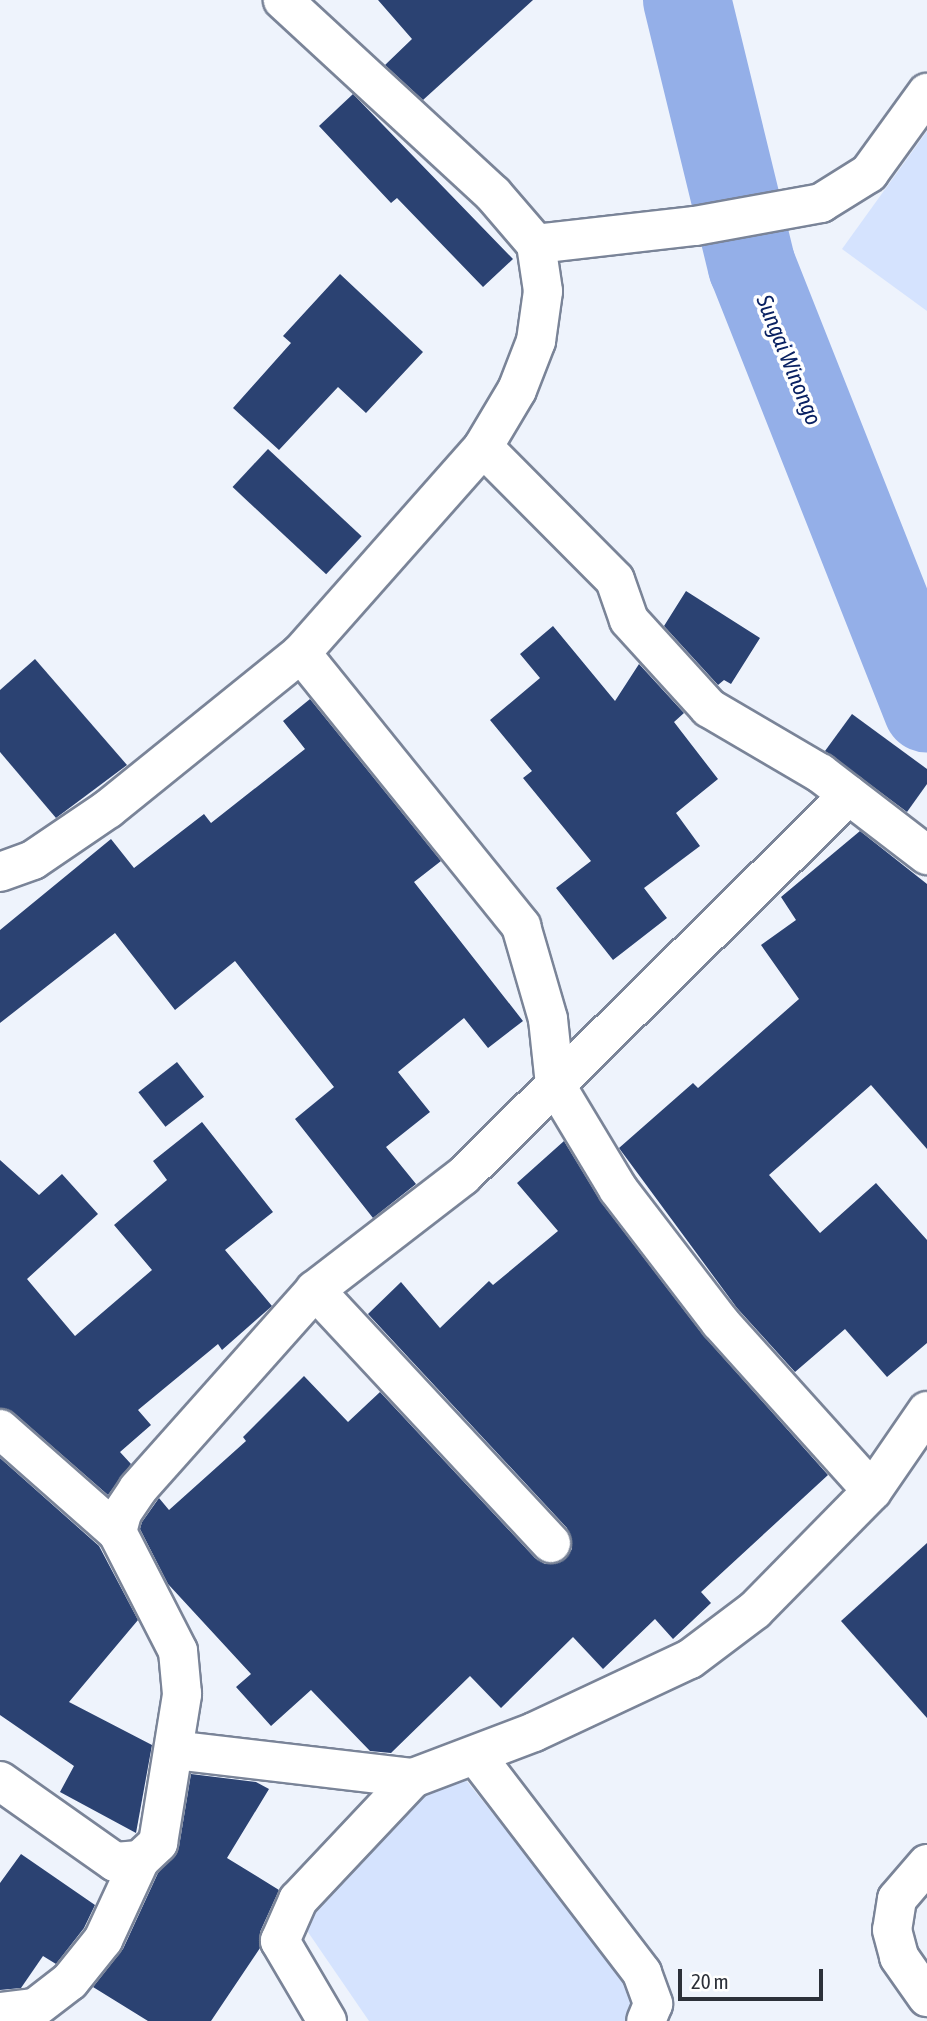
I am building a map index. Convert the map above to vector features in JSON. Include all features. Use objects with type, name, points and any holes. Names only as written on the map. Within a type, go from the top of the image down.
[{"type":"street","points":[[0,872],[33,860],[108,809],[301,653],[484,447],[517,390],[536,341],[543,291],[536,244],[493,194],[283,0]]},
{"type":"street","points":[[536,244],[695,226],[821,203],[869,173],[927,93]]},
{"type":"street","points":[[484,447],[615,580],[629,620],[709,708],[849,795],[927,855]]},
{"type":"street","points":[[301,653],[521,926],[548,1018],[555,1084],[618,1189],[720,1322],[872,1491]]},
{"type":"street","points":[[117,1532],[122,1513],[138,1489],[314,1290],[463,1176],[849,795]]},
{"type":"street","points":[[314,1290],[551,1543]]},
{"type":"street","points":[[174,1750],[413,1778],[477,1757],[690,1659],[755,1610],[872,1491],[927,1411]]},
{"type":"street","points":[[0,1429],[117,1532],[178,1651],[182,1694],[158,1843],[140,1860],[103,1940],[70,1981],[35,2008],[0,2012]]},
{"type":"street","points":[[477,1757],[642,1973],[653,2004],[646,2021]]},
{"type":"street","points":[[327,2021],[280,1941],[298,1900],[413,1778]]},
{"type":"street","points":[[0,1781],[115,1861],[140,1860]]},
{"type":"street","points":[[927,1864],[897,1899],[892,1930],[899,1957],[927,1997]]},
{"type":"shaded area","points":[[927,131],[927,311],[842,249]]},
{"type":"shaded area","points":[[457,1769],[645,2003],[633,2021],[369,2021],[299,1919],[437,1770]]},
{"type":"building","points":[[378,0],[533,0],[423,100],[385,65],[412,39]]},
{"type":"building","points":[[353,94],[513,259],[483,287],[397,198],[391,203],[319,126]]},
{"type":"building","points":[[340,274],[423,352],[366,413],[338,387],[279,450],[233,408],[291,343],[283,336]]},
{"type":"building","points":[[268,449],[362,536],[326,574],[233,487]]},
{"type":"building","points":[[686,591],[760,638],[731,684],[724,680],[718,685],[664,626]]},
{"type":"building","points":[[553,626],[615,701],[639,664],[684,713],[674,722],[718,779],[676,813],[700,846],[644,888],[667,918],[613,960],[556,888],[591,861],[523,778],[532,771],[490,720],[540,678],[520,654]]},
{"type":"building","points":[[35,659],[127,765],[56,818],[0,752],[0,690]]},
{"type":"building","points":[[310,699],[441,861],[414,882],[523,1021],[488,1048],[464,1018],[398,1072],[430,1112],[386,1147],[416,1184],[373,1218],[295,1119],[334,1087],[235,961],[175,1010],[115,933],[0,1023],[0,930],[111,839],[134,868],[204,814],[211,823],[305,749],[283,721]]},
{"type":"building","points":[[852,714],[927,769],[927,784],[907,812],[825,751]]},
{"type":"building","points":[[860,831],[927,884],[927,1149],[871,1085],[769,1175],[820,1233],[876,1183],[927,1240],[927,1343],[887,1377],[845,1329],[795,1372],[737,1308],[619,1148],[693,1083],[698,1088],[799,999],[761,945],[796,920],[781,897]]},
{"type":"building","points":[[177,1062],[204,1097],[165,1127],[138,1092]]},
{"type":"building","points":[[202,1122],[273,1212],[225,1250],[272,1306],[222,1350],[218,1344],[138,1410],[151,1425],[120,1452],[131,1464],[108,1495],[14,1413],[0,1408],[0,1160],[39,1195],[62,1174],[98,1214],[27,1279],[75,1336],[152,1270],[114,1225],[167,1180],[153,1161]]},
{"type":"building","points":[[564,1141],[601,1202],[703,1335],[828,1475],[701,1592],[711,1603],[673,1639],[655,1619],[603,1669],[573,1637],[501,1708],[470,1676],[391,1753],[370,1751],[311,1690],[271,1726],[236,1687],[251,1674],[168,1584],[140,1529],[142,1522],[159,1498],[169,1510],[246,1441],[243,1437],[304,1376],[348,1422],[380,1392],[535,1558],[545,1564],[565,1559],[572,1549],[567,1528],[368,1314],[401,1282],[440,1328],[489,1281],[493,1285],[558,1231],[517,1183]]},
{"type":"building","points":[[0,1458],[99,1546],[138,1620],[69,1702],[152,1745],[136,1833],[60,1792],[74,1766],[0,1715]]},
{"type":"building","points":[[927,1543],[927,1718],[841,1621]]},
{"type":"building","points":[[191,1774],[256,1782],[269,1789],[227,1858],[279,1890],[260,1932],[260,1948],[211,2021],[148,2021],[93,1987],[123,1949],[158,1873],[179,1847]]},
{"type":"building","points":[[21,1854],[95,1905],[84,1928],[56,1964],[43,1956],[21,1988],[0,1990],[0,1883]]},
{"type":"waterway","name":"Sungai Winongo","points":[[687,0],[752,266],[927,709]]}]
